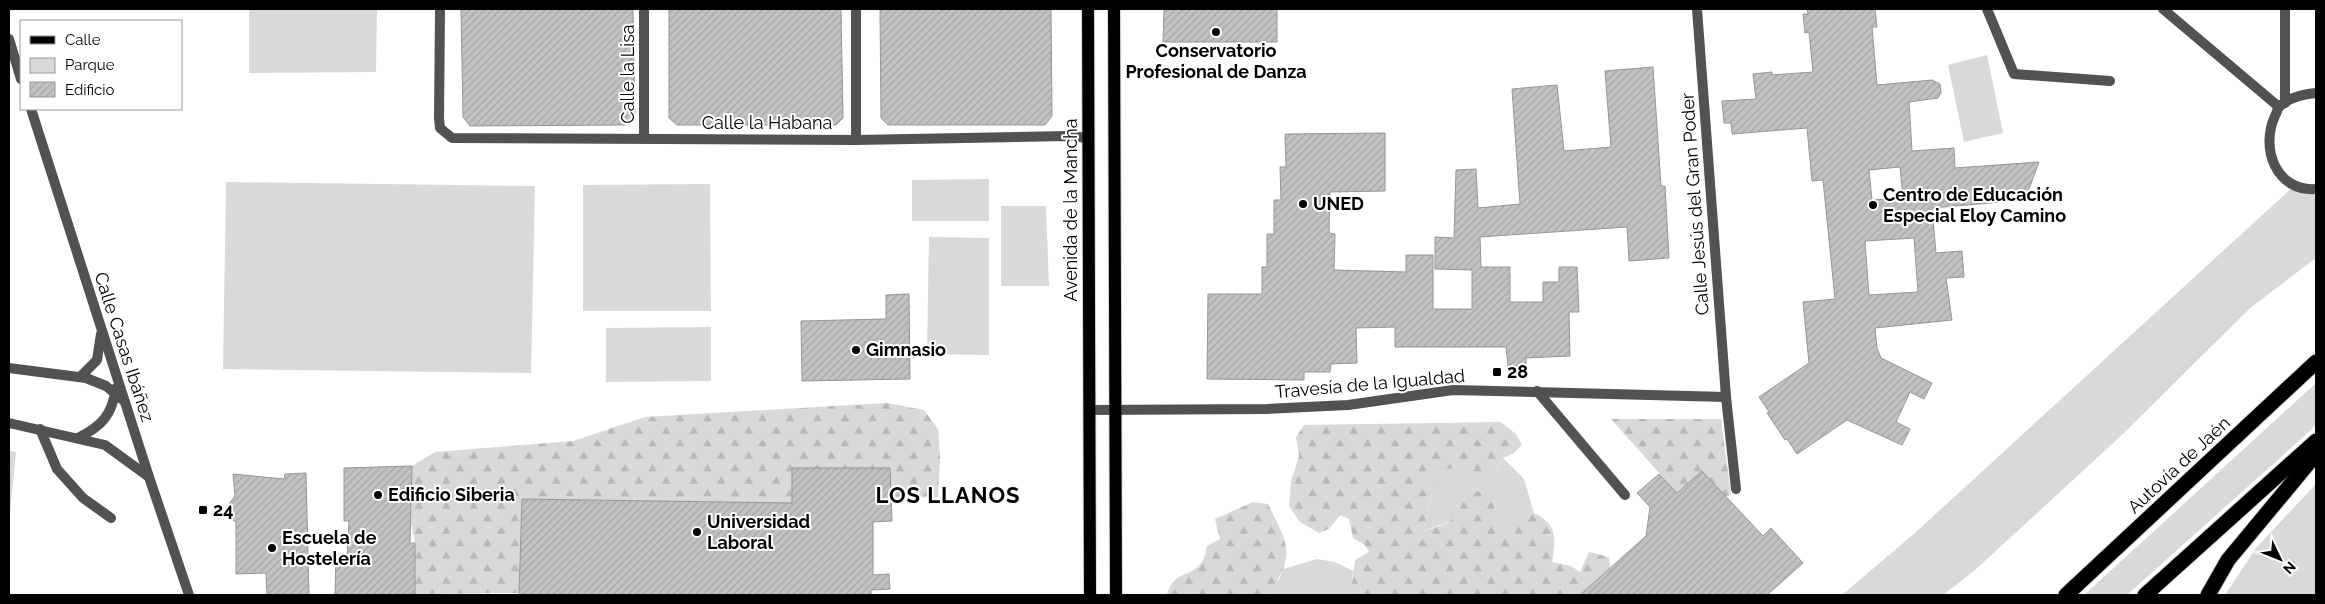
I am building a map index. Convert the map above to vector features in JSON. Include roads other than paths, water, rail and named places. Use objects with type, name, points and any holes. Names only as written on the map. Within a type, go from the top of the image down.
[{"type":"highway","name":"Autovía de Jaén","points":[[2066,595],[2316,362]]},
{"type":"highway","points":[[2145,595],[2316,441]]},
{"type":"highway","points":[[2208,595],[2228,560],[2316,454]]},
{"type":"main road","name":"Avenida de la Mancha","points":[[1088,9],[1090,595]]},
{"type":"main road","points":[[1114,9],[1116,595]]},
{"type":"street","name":"Calle la Habana","points":[[440,9],[439,118],[440,128],[452,138],[856,140],[1068,136],[1089,138]]},
{"type":"street","name":"Calle la Lisa","points":[[644,9],[644,139]]},
{"type":"street","points":[[856,9],[856,140]]},
{"type":"street","name":"Calle Jesús del Gran Poder","points":[[1697,9],[1726,397]]},
{"type":"street","points":[[1987,9],[2014,74],[2110,81]]},
{"type":"street","points":[[2163,9],[2282,105]]},
{"type":"street","points":[[2285,9],[2282,105],[2269,128],[2268,145],[2272,161],[2281,175],[2295,185],[2316,189]]},
{"type":"street","points":[[9,39],[20,75]]},
{"type":"street","points":[[2282,105],[2302,94],[2316,93]]},
{"type":"street","name":"Calle Casas Ibáñez","points":[[31,110],[149,478],[189,595]]},
{"type":"street","points":[[80,377],[97,360],[101,328]]},
{"type":"street","points":[[9,368],[80,377],[106,386],[124,401]]},
{"type":"street","points":[[78,438],[96,429],[105,419],[115,394],[118,380]]},
{"type":"street","name":"Travesía de la Igualdad","points":[[1116,410],[1267,409],[1348,405],[1453,390],[1726,397]]},
{"type":"street","points":[[1536,391],[1624,496]]},
{"type":"street","points":[[1726,397],[1736,489]]},
{"type":"street","points":[[1090,410],[1116,410]]},
{"type":"street","points":[[9,423],[105,445],[149,478]]},
{"type":"street","points":[[40,429],[57,468],[83,498],[111,518]]},
{"type":"place","name":"Conservatorio Profesional de Danza","points":[[1216,32]]},
{"type":"place","name":"UNED","points":[[1303,204]]},
{"type":"place","name":"Centro de Educación Especial Eloy Camino","points":[[1873,205]]},
{"type":"place","name":"Gimnasio","points":[[856,350]]},
{"type":"place","name":"28","points":[[1497,372]]},
{"type":"place","name":"Edificio Siberia","points":[[378,495]]},
{"type":"place","name":"24","points":[[203,510]]},
{"type":"place","name":"Universidad Laboral","points":[[697,532]]},
{"type":"place","name":"Escuela de Hostelería","points":[[272,548]]},
{"type":"district","name":"LOS LLANOS","points":[[948,495]]}]
